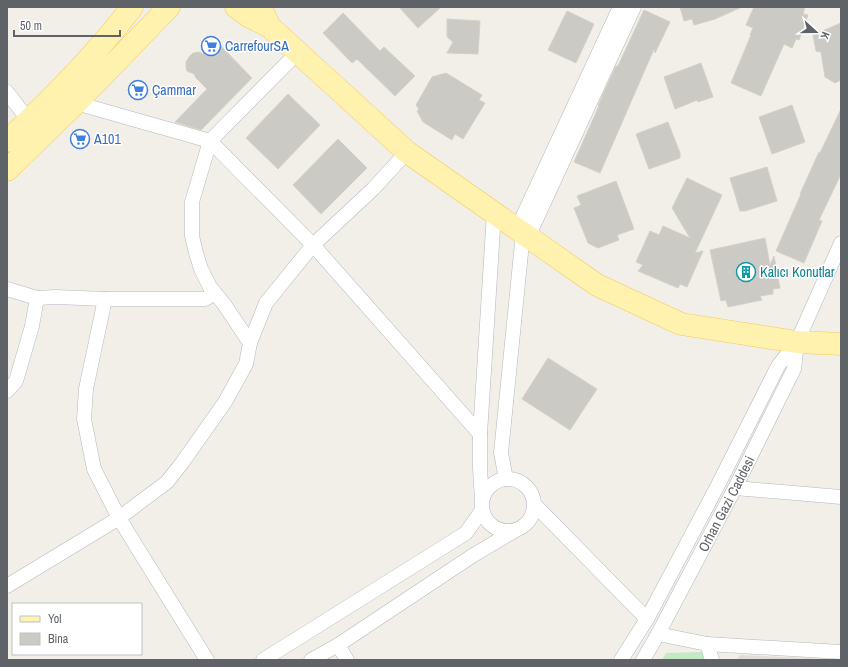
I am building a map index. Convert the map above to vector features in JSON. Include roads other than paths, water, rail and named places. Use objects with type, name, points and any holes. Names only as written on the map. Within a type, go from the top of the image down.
[{"type":"main road","points":[[7,141],[29,121],[92,56],[115,30],[132,7]]},
{"type":"main road","points":[[7,170],[76,103],[169,7]]},
{"type":"main road","points":[[236,7],[248,16],[270,26],[407,152],[597,285],[681,324],[797,342],[841,344]]},
{"type":"main road","points":[[260,7],[270,26]]},
{"type":"street","points":[[506,479],[501,453],[523,233],[620,7]]},
{"type":"street","points":[[523,233],[634,7]]},
{"type":"street","points":[[250,343],[224,304],[210,287],[201,269],[192,236],[192,202],[210,141],[298,52]]},
{"type":"street","points":[[7,92],[29,121]]},
{"type":"street","points":[[76,103],[210,141],[313,245],[480,434]]},
{"type":"street","points":[[7,586],[119,518],[167,482],[225,402],[246,364],[250,343],[266,303],[313,245],[373,189],[407,152]]},
{"type":"street","points":[[494,213],[480,434],[482,505],[484,518],[490,525],[505,532],[514,532]]},
{"type":"street","points":[[621,660],[647,620],[718,485],[778,366],[797,342],[841,242]]},
{"type":"street","points":[[7,289],[37,298],[56,296],[105,299],[195,300],[205,298],[214,293]]},
{"type":"street","points":[[7,391],[16,381],[32,326],[37,298]]},
{"type":"street","points":[[105,299],[86,389],[84,419],[94,469],[119,518],[207,660]]},
{"type":"street","name":"Orhan Gazi Caddesi","points":[[643,660],[735,488],[794,369],[797,342]]},
{"type":"street","points":[[262,660],[466,533],[482,505],[485,493],[490,486],[497,481],[506,479],[514,480],[522,483],[529,489],[533,497],[533,514],[529,522],[522,528],[472,556],[338,645],[311,660]]},
{"type":"street","points":[[735,488],[841,497]]},
{"type":"street","points":[[534,506],[647,620]]},
{"type":"street","points":[[658,634],[707,644],[841,652]]},
{"type":"street","points":[[707,644],[712,660]]},
{"type":"street","points":[[338,645],[347,660]]},
{"type":"place","name":"CarrefourSA","points":[[211,46]]},
{"type":"place","name":"Çammar","points":[[138,90]]},
{"type":"place","name":"A101","points":[[80,139]]},
{"type":"place","name":"Kalıcı Konutlar","points":[[746,272]]}]
